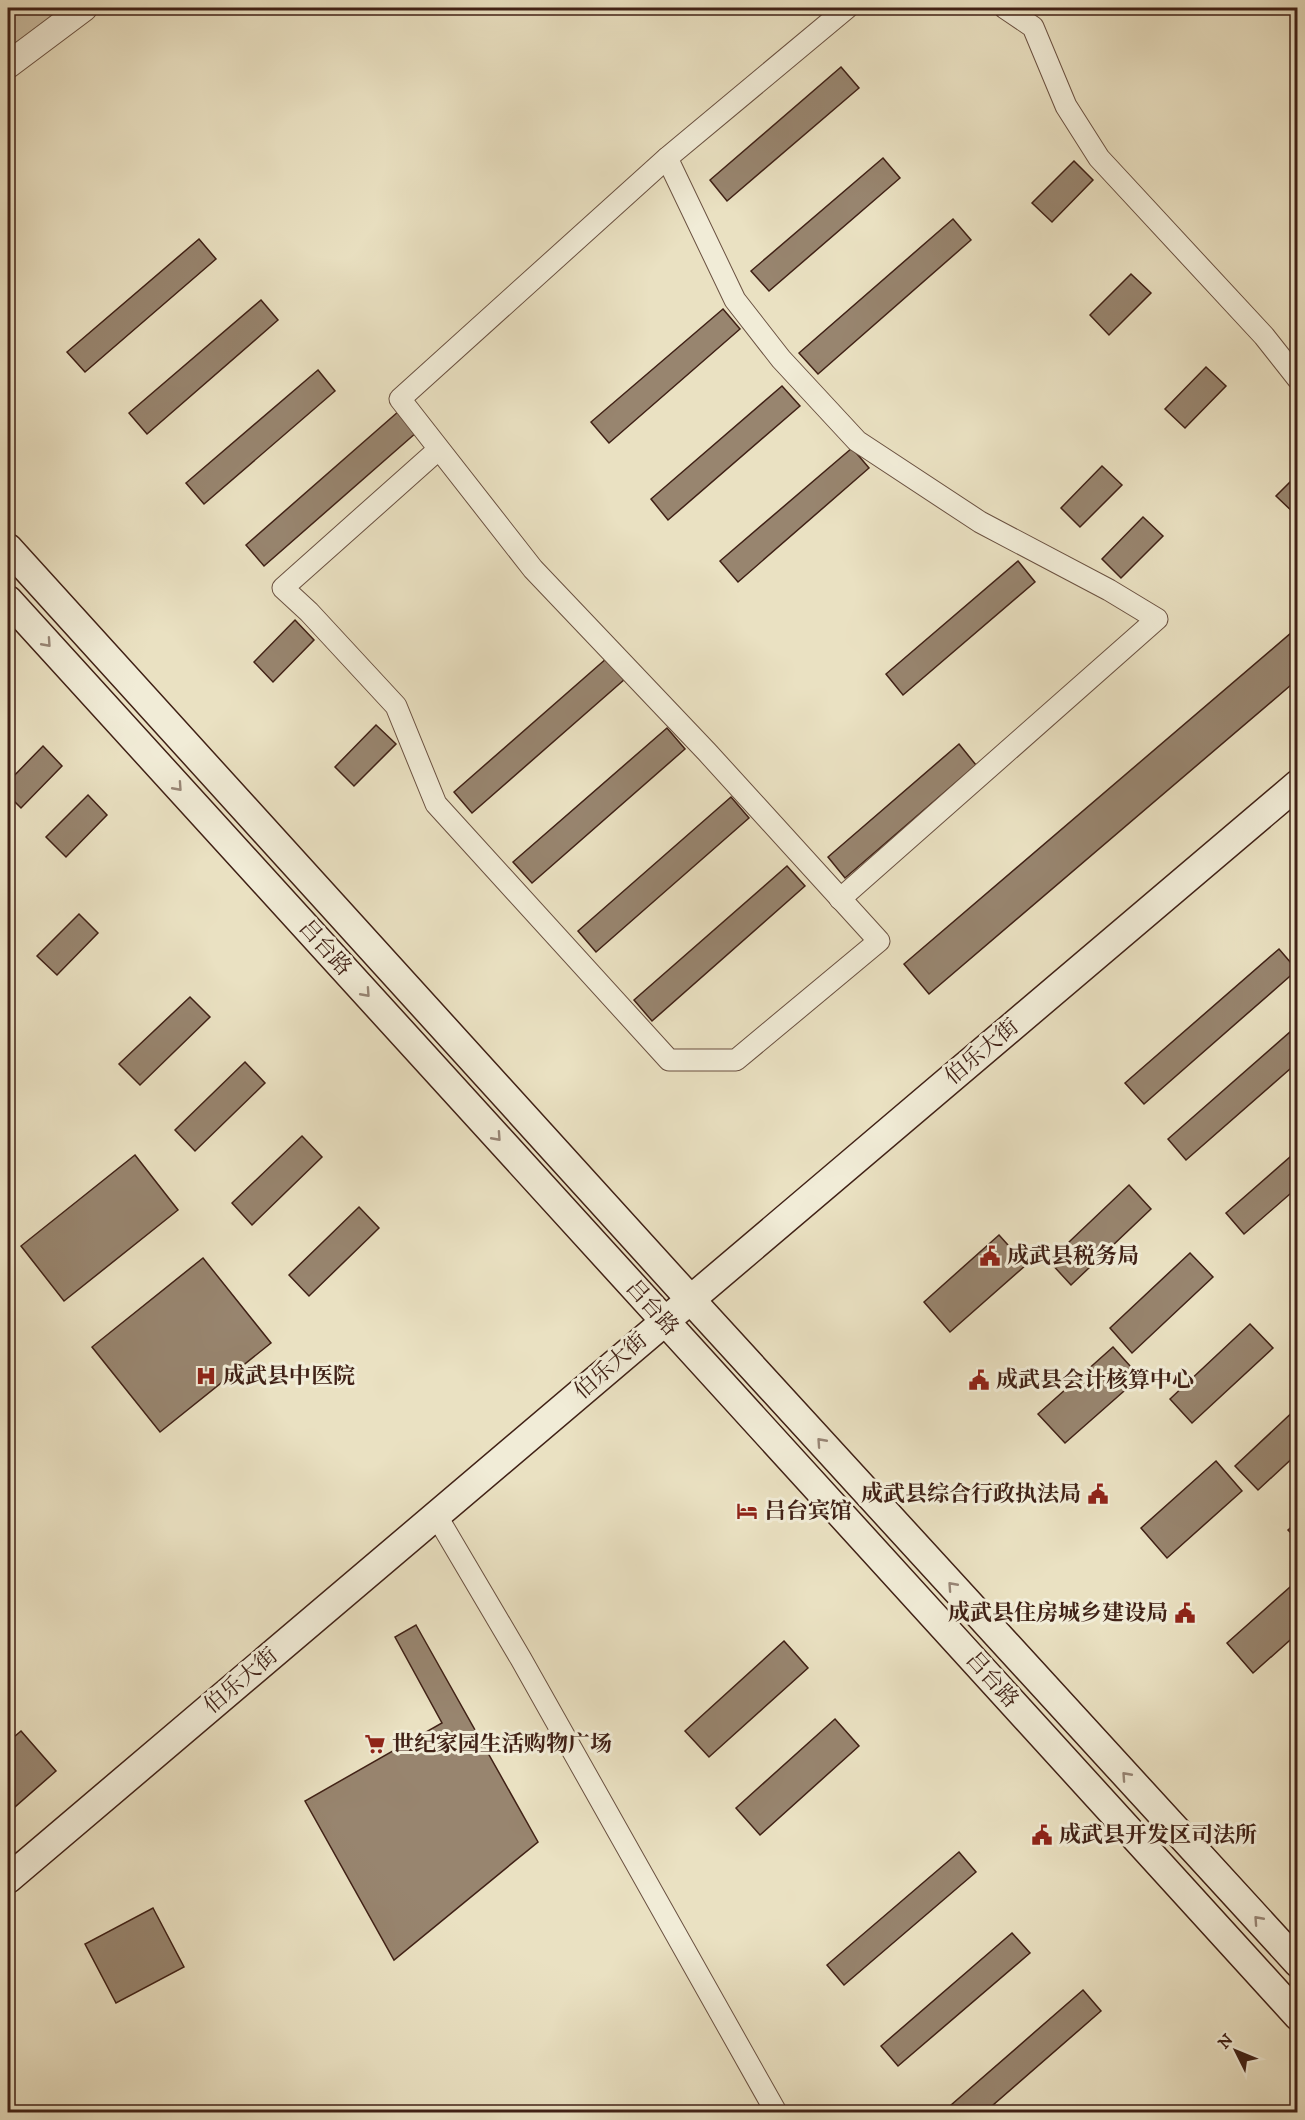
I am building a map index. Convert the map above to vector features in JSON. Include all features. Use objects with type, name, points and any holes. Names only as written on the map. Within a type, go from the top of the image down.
[{"type":"main road","name":"吕台路","points":[[8,548],[690,1299],[1298,1963]]},
{"type":"main road","name":"吕台路","points":[[8,600],[1298,2016]]},
{"type":"main road","name":"伯乐大街","points":[[8,1879],[1298,784]]},
{"type":"street","points":[[8,65],[84,8]]},
{"type":"street","points":[[440,449],[283,588],[309,612],[396,706],[436,804],[669,1060],[736,1060],[879,941],[707,752],[532,569],[440,449],[400,399],[667,159],[847,8]]},
{"type":"street","points":[[1005,8],[1034,27],[1066,106],[1099,158],[1264,336],[1298,379]]},
{"type":"street","points":[[667,159],[735,300],[781,359],[857,441],[980,522],[1110,590],[1157,619],[840,898]]},
{"type":"street","points":[[435,1515],[539,1690],[776,2112]]},
{"type":"shaded area","points":[[8,8],[84,8],[8,65]]},
{"type":"building","points":[[841,67],[859,88],[727,201],[710,180]]},
{"type":"building","points":[[883,158],[900,178],[769,291],[751,271]]},
{"type":"building","points":[[1074,161],[1093,180],[1052,222],[1032,203]]},
{"type":"building","points":[[953,219],[971,240],[818,374],[799,353]]},
{"type":"building","points":[[199,239],[216,259],[85,372],[67,352]]},
{"type":"building","points":[[1131,274],[1151,293],[1109,335],[1090,315]]},
{"type":"building","points":[[261,300],[278,320],[147,434],[129,413]]},
{"type":"building","points":[[723,309],[740,329],[609,443],[591,422]]},
{"type":"building","points":[[1206,367],[1226,386],[1185,428],[1165,409]]},
{"type":"building","points":[[318,370],[335,391],[204,504],[186,483]]},
{"type":"building","points":[[782,386],[800,406],[668,520],[651,499]]},
{"type":"building","points":[[399,411],[417,432],[264,566],[246,545]]},
{"type":"building","points":[[852,448],[869,468],[738,582],[720,561]]},
{"type":"building","points":[[1102,466],[1122,485],[1080,527],[1061,508]]},
{"type":"building","points":[[1298,474],[1298,513],[1296,515],[1276,496]]},
{"type":"building","points":[[1143,517],[1163,536],[1121,578],[1102,559]]},
{"type":"building","points":[[1018,561],[1035,582],[903,695],[886,674]]},
{"type":"building","points":[[295,620],[314,640],[273,682],[254,662]]},
{"type":"building","points":[[1298,627],[1298,679],[929,994],[904,964]]},
{"type":"building","points":[[607,658],[625,679],[472,813],[454,792]]},
{"type":"building","points":[[376,725],[396,744],[354,786],[335,767]]},
{"type":"building","points":[[667,728],[685,749],[532,883],[513,862]]},
{"type":"building","points":[[959,744],[976,765],[845,878],[828,857]]},
{"type":"building","points":[[43,746],[62,766],[21,808],[8,795],[8,782]]},
{"type":"building","points":[[88,795],[107,815],[66,857],[46,837]]},
{"type":"building","points":[[731,797],[749,818],[596,952],[578,931]]},
{"type":"building","points":[[787,866],[805,886],[652,1021],[634,1000]]},
{"type":"building","points":[[79,914],[98,933],[57,975],[37,956]]},
{"type":"building","points":[[1279,949],[1297,970],[1144,1104],[1125,1083]]},
{"type":"building","points":[[190,997],[210,1017],[140,1085],[119,1064]]},
{"type":"building","points":[[1298,1025],[1298,1062],[1186,1160],[1168,1139]]},
{"type":"building","points":[[245,1062],[265,1083],[195,1151],[175,1130]]},
{"type":"building","points":[[302,1136],[322,1157],[252,1225],[232,1203]]},
{"type":"building","points":[[1298,1150],[1298,1187],[1244,1234],[1226,1213]]},
{"type":"building","points":[[135,1155],[178,1210],[64,1301],[21,1246]]},
{"type":"building","points":[[1129,1185],[1151,1209],[1071,1285],[1049,1261]]},
{"type":"building","points":[[359,1207],[379,1228],[309,1296],[289,1275]]},
{"type":"building","points":[[999,1235],[1026,1265],[950,1332],[924,1302]]},
{"type":"building","points":[[1190,1253],[1213,1277],[1132,1353],[1110,1328]]},
{"type":"building","points":[[203,1258],[271,1343],[160,1432],[92,1347]]},
{"type":"building","points":[[1250,1324],[1273,1348],[1192,1423],[1170,1399]]},
{"type":"building","points":[[1113,1347],[1140,1377],[1065,1443],[1038,1414]]},
{"type":"building","points":[[1298,1407],[1298,1453],[1258,1490],[1235,1466]]},
{"type":"building","points":[[1216,1461],[1242,1491],[1167,1558],[1141,1528]]},
{"type":"building","points":[[1298,1521],[1298,1540],[1288,1530]]},
{"type":"building","points":[[1298,1580],[1298,1633],[1253,1673],[1227,1643]]},
{"type":"building","points":[[416,1625],[538,1842],[394,1960],[305,1801],[442,1723],[395,1637]]},
{"type":"building","points":[[784,1641],[808,1668],[709,1757],[685,1731]]},
{"type":"building","points":[[835,1719],[859,1746],[760,1835],[736,1808]]},
{"type":"building","points":[[21,1731],[56,1771],[8,1813],[8,1742]]},
{"type":"building","points":[[959,1852],[976,1872],[844,1985],[827,1965]]},
{"type":"building","points":[[153,1908],[184,1967],[116,2003],[85,1944]]},
{"type":"building","points":[[1012,1933],[1030,1953],[898,2066],[881,2046]]},
{"type":"building","points":[[1083,1990],[1101,2011],[985,2112],[943,2112]]},
{"type":"place","name":"成武县税务局","points":[[990,1256]]},
{"type":"place","name":"成武县中医院","points":[[206,1376]]},
{"type":"place","name":"成武县会计核算中心","points":[[979,1380]]},
{"type":"place","name":"成武县综合行政执法局","points":[[1098,1494]]},
{"type":"place","name":"吕台宾馆","points":[[747,1511]]},
{"type":"place","name":"成武县住房城乡建设局","points":[[1185,1613]]},
{"type":"place","name":"世纪家园生活购物广场","points":[[375,1744]]},
{"type":"place","name":"成武县开发区司法所","points":[[1042,1835]]}]
